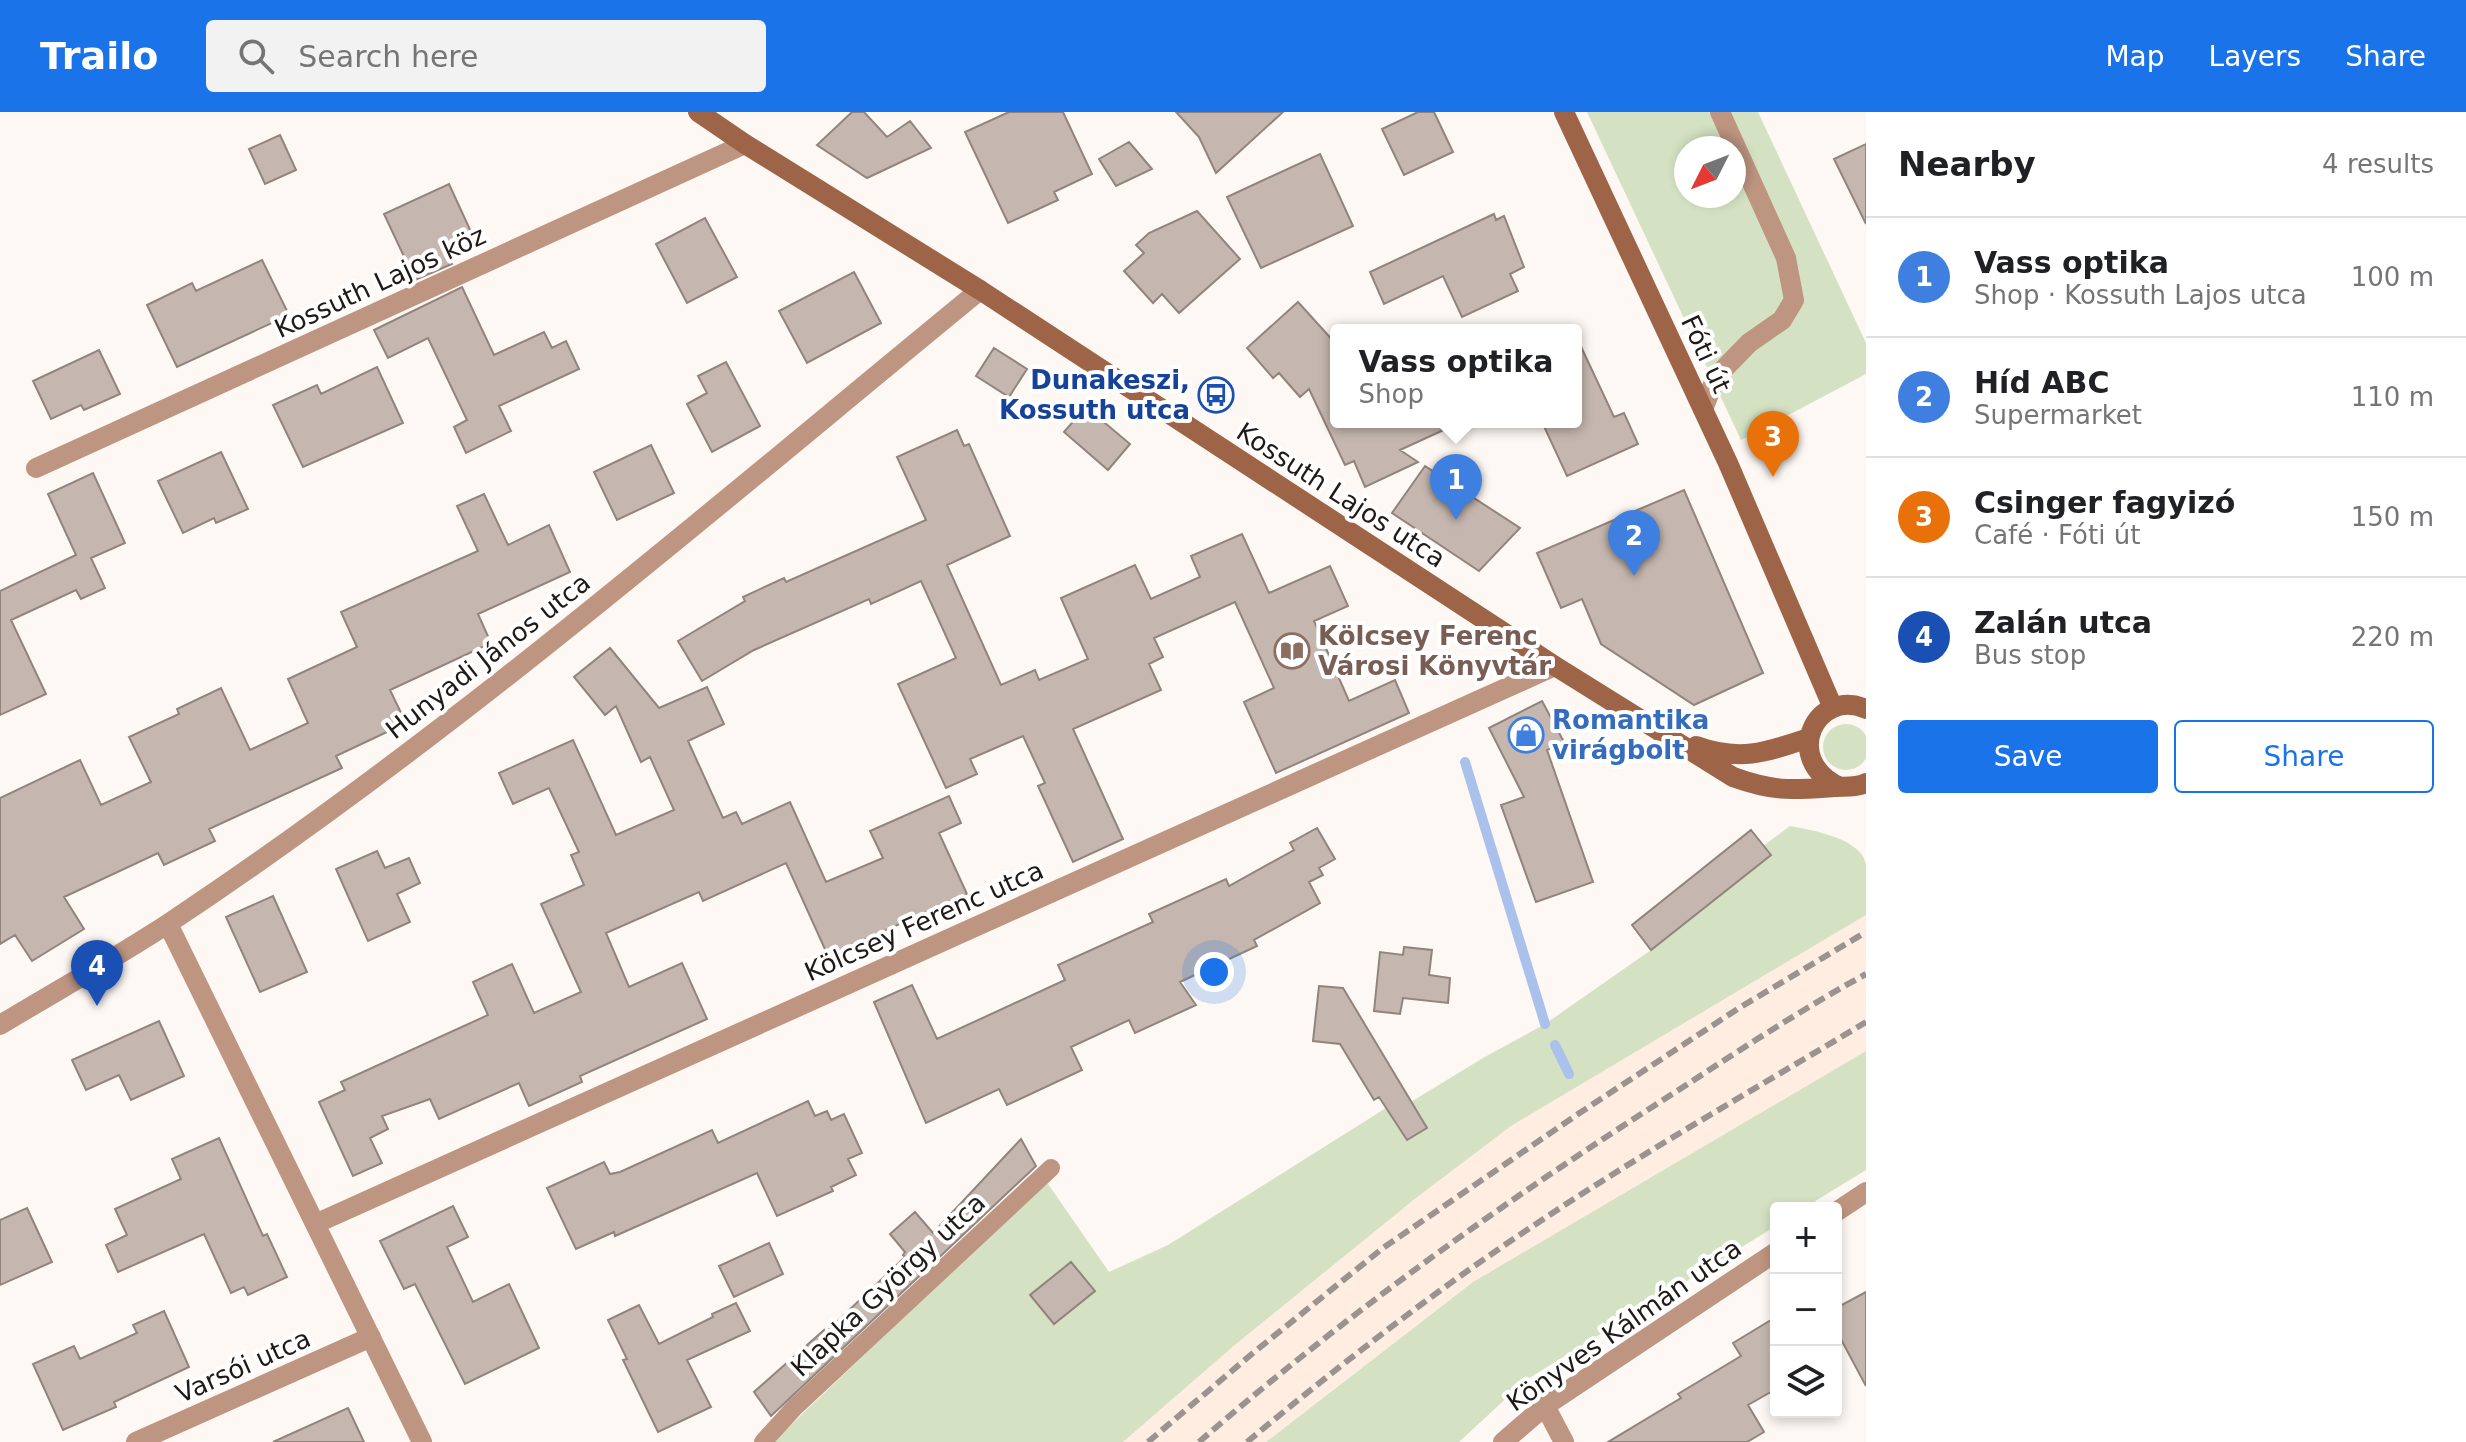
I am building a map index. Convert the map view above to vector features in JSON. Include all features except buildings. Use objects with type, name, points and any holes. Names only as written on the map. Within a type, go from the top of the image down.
[{"type":"street","name":"Kossuth Lajos utca","points":[[698,112],[980,290],[1555,666],[1733,777],[1765,788],[1793,791],[1858,790]]},
{"type":"street","name":"Fóti út","points":[[1564,112],[1703,409],[1833,708]]},
{"type":"street","points":[[1703,409],[1716,377],[1749,343],[1782,320],[1794,300],[1786,258],[1720,112]]},
{"type":"street","name":"Kossuth Lajos köz","points":[[36,468],[745,144]]},
{"type":"street","name":"Hunyadi János utca","points":[[0,1025],[168,924],[366,785],[565,630],[980,290]]},
{"type":"street","name":"Kölcsey Ferenc utca","points":[[315,1224],[1555,666]]},
{"type":"street","points":[[1858,790],[1825,780],[1814,769],[1808,754],[1809,738],[1821,715],[1833,708],[1847,705],[1866,709]]},
{"type":"street","name":"Kossuth Lajos utca","points":[[1673,738],[1735,756],[1761,754],[1809,738]]},
{"type":"street","points":[[168,924],[422,1442]]},
{"type":"street","points":[[1842,1208],[1866,1192]]},
{"type":"street","name":"Könyves Kálmán utca","points":[[1503,1442],[1545,1406],[1770,1256]]},
{"type":"street","name":"Varsói utca","points":[[136,1442],[371,1337]]},
{"type":"street","points":[[1545,1406],[1564,1442]]},
{"type":"lane","name":"Klapka György utca","points":[[763,1442],[794,1408],[1051,1168]]},
{"type":"shaded area","points":[[1866,915],[1866,1051],[1473,1282],[1266,1442],[1123,1442],[1236,1344],[1416,1198],[1511,1126]]},
{"type":"green space","points":[[1587,112],[1758,112],[1866,343],[1866,374],[1741,440]]},
{"type":"green space","points":[[1846,724],[1862,731],[1869,747],[1862,763],[1846,770],[1830,763],[1823,747],[1830,731]]},
{"type":"green space","points":[[1790,826],[1834,837],[1862,855],[1866,864],[1866,915],[1511,1126],[1416,1198],[1236,1344],[1123,1442],[773,1442],[1046,1181],[1109,1272],[1168,1245],[1386,1108],[1391,1114],[1545,1024],[1651,950],[1715,900],[1759,849]]},
{"type":"green space","points":[[1866,1051],[1866,1170],[1814,1202],[1770,1202],[1770,1230],[1526,1380],[1459,1442],[1266,1442],[1473,1282]]},
{"type":"waterway","points":[[1465,762],[1545,1024]]},
{"type":"waterway","points":[[1555,1045],[1569,1074]]},
{"type":"railway","points":[[1148,1442],[1383,1248],[1739,1008],[1866,932]]},
{"type":"railway","points":[[1199,1442],[1366,1306],[1482,1222],[1736,1052],[1866,974]]},
{"type":"railway","points":[[1247,1442],[1390,1328],[1501,1247],[1619,1170],[1866,1022]]},
{"type":"place","name":"Dunakeszi, Kossuth utca","points":[[1216,395]]},
{"type":"place","name":"Csinger fagyizó","points":[[1773,477]]},
{"type":"place","name":"Vass optika","points":[[1456,520]]},
{"type":"place","name":"Híd ABC","points":[[1634,576]]},
{"type":"place","name":"Kölcsey Ferenc Városi Könyvtár","points":[[1292,651]]},
{"type":"place","name":"Romantika virágbolt","points":[[1526,735]]},
{"type":"place","name":"Zalán utca","points":[[97,1006]]}]
